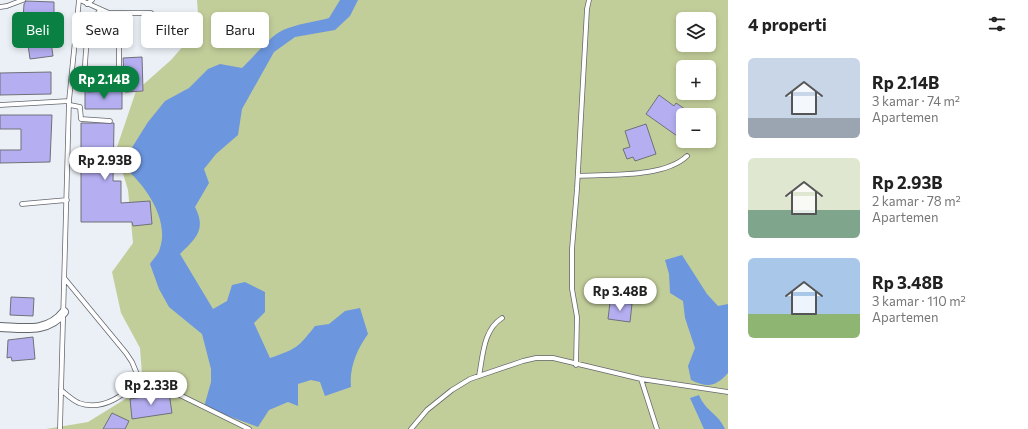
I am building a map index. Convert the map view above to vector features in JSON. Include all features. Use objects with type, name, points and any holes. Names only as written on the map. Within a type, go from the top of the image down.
[{"type":"street","points":[[0,328],[42,328],[59,319],[64,312]]},
{"type":"lane","points":[[0,6],[7,6],[22,0]]},
{"type":"lane","points":[[60,429],[70,103],[80,0],[100,10],[113,12]]},
{"type":"lane","points":[[87,4],[92,0]]},
{"type":"lane","points":[[576,365],[577,316],[572,289],[572,260],[578,176],[586,10],[589,0]]},
{"type":"lane","points":[[87,48],[84,86],[88,89],[117,87],[120,83],[120,48]]},
{"type":"lane","points":[[0,105],[70,103],[80,107],[82,120],[110,121]]},
{"type":"lane","points":[[578,176],[656,171],[675,166],[687,156]]},
{"type":"lane","points":[[22,204],[67,200]]},
{"type":"lane","points":[[65,278],[126,353],[137,374],[249,429]]},
{"type":"lane","points":[[478,376],[489,332],[492,325],[502,318]]},
{"type":"lane","points":[[411,429],[426,410],[452,390],[478,376],[523,360],[536,358],[553,358],[576,365],[641,379],[728,392]]},
{"type":"lane","points":[[61,390],[78,402],[91,405],[102,404],[118,397],[129,389],[137,374]]},
{"type":"lane","points":[[641,379],[657,429]]},
{"type":"green space","points":[[197,0],[728,0],[728,429],[46,429],[88,422],[143,388],[140,348],[121,313],[112,272],[133,243],[128,190],[116,150],[136,91],[171,60],[182,48],[203,48],[203,12],[198,12]]},
{"type":"water","points":[[340,0],[358,0],[350,16],[335,30],[295,37],[274,52],[242,109],[238,135],[216,154],[204,169],[209,183],[195,207],[200,222],[198,234],[180,254],[213,309],[227,301],[232,285],[245,282],[265,292],[265,312],[254,323],[270,358],[296,347],[315,326],[329,324],[345,311],[360,308],[368,334],[360,346],[355,359],[351,373],[351,387],[325,396],[320,382],[311,380],[298,384],[298,406],[288,402],[269,410],[258,427],[204,407],[211,382],[211,369],[202,334],[169,307],[159,289],[150,264],[159,250],[162,237],[158,213],[146,191],[121,165],[148,122],[165,101],[189,88],[208,69],[220,64],[242,68],[261,48],[269,48],[269,40],[283,30],[329,18]]},
{"type":"water","points":[[682,255],[707,294],[718,306],[728,304],[728,373],[719,381],[711,385],[702,384],[691,380],[688,366],[695,348],[685,318],[683,301],[670,293],[669,274],[665,260]]},
{"type":"water","points":[[699,395],[705,405],[719,419],[725,429],[704,429],[690,398]]},
{"type":"building","points":[[26,1],[54,2],[54,12],[23,12],[24,4]]},
{"type":"building","points":[[28,48],[52,48],[53,56],[30,59]]},
{"type":"building","points":[[142,57],[143,91],[125,92],[123,58]]},
{"type":"building","points":[[51,72],[51,94],[0,95],[0,73]]},
{"type":"building","points":[[122,90],[122,109],[85,109],[85,91]]},
{"type":"building","points":[[659,95],[674,106],[676,103],[684,108],[676,108],[676,135],[646,114]]},
{"type":"building","points":[[0,115],[52,115],[50,162],[0,163],[0,150],[21,150],[21,129],[0,129]]},
{"type":"building","points":[[81,123],[114,123],[113,181],[121,181],[121,203],[150,201],[152,224],[133,226],[132,222],[81,222]]},
{"type":"building","points":[[646,124],[656,154],[635,161],[633,157],[627,159],[623,149],[630,147],[625,131]]},
{"type":"building","points":[[11,297],[34,298],[33,316],[10,315]]},
{"type":"building","points":[[610,302],[632,304],[630,322],[608,319]]},
{"type":"building","points":[[33,337],[35,359],[12,361],[11,357],[7,358],[8,340]]},
{"type":"building","points":[[169,393],[172,413],[132,419],[130,399]]},
{"type":"building","points":[[112,413],[129,421],[125,429],[103,429]]}]
